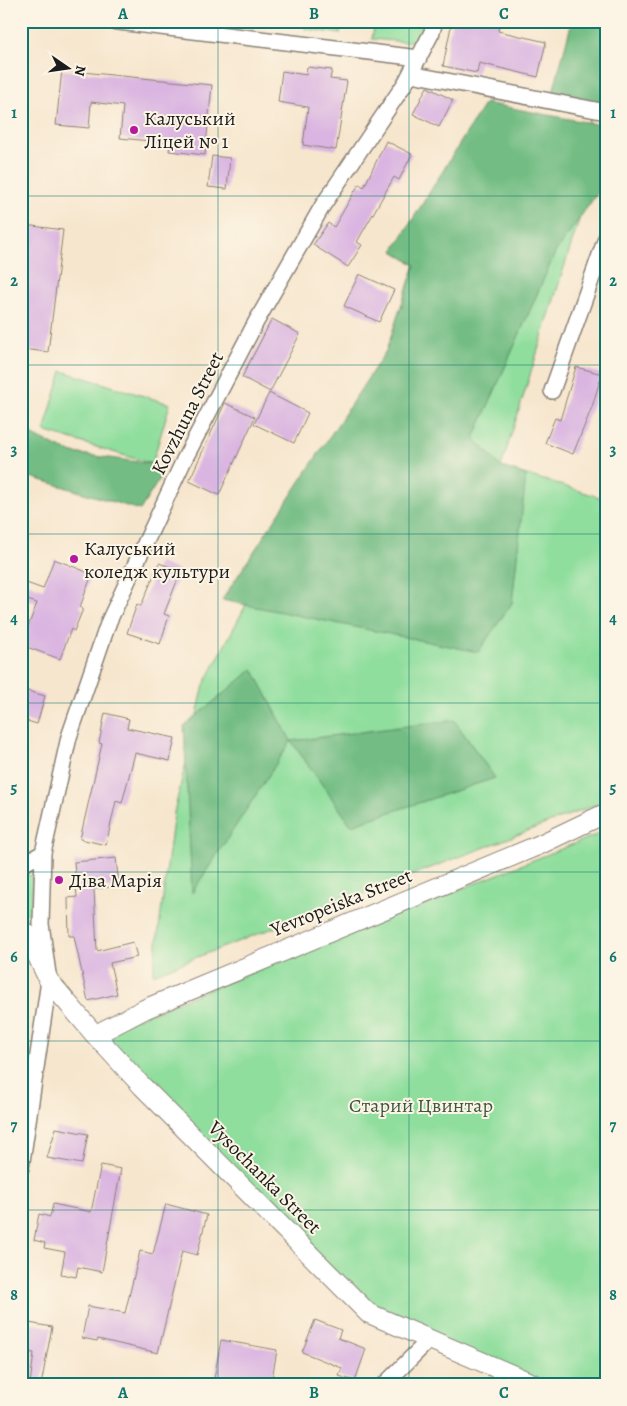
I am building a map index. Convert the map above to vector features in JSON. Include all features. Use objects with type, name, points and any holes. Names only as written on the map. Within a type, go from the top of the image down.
[{"type":"street","points":[[110,21],[419,58]]},
{"type":"street","name":"Kovzhuna Street","points":[[21,1168],[49,981],[41,924],[43,853],[69,737],[109,621],[184,460],[256,322],[323,205],[410,74],[435,21]]},
{"type":"street","points":[[410,74],[606,112]]},
{"type":"street","points":[[552,391],[606,238]]},
{"type":"street","name":"Yevropeiska Street","points":[[95,1035],[145,1009],[539,845],[606,813]]},
{"type":"street","points":[[21,864],[43,853]]},
{"type":"street","name":"Vysochanka Street","points":[[21,928],[27,934],[49,981],[95,1035],[142,1086],[368,1313],[536,1385]]},
{"type":"street","points":[[384,1385],[430,1339]]},
{"type":"green space","points":[[307,21],[342,21],[340,34],[305,29]]},
{"type":"green space","points":[[375,21],[425,21],[420,37],[406,42],[372,39]]},
{"type":"green space","points":[[572,21],[606,21],[606,103],[553,92]]},
{"type":"green space","points":[[485,103],[606,126],[606,181],[556,251],[474,438],[501,467],[526,475],[512,603],[478,652],[222,600],[386,351],[415,265],[393,251]]},
{"type":"green space","points":[[604,141],[501,467],[606,499],[606,801],[153,974],[174,813],[204,685],[314,475],[386,351],[415,265],[393,251]]},
{"type":"green space","points":[[62,371],[170,404],[152,464],[44,431]]},
{"type":"green space","points":[[21,429],[73,453],[152,464],[160,478],[140,510],[21,474]]},
{"type":"green space","points":[[253,669],[291,741],[192,893],[184,726]]},
{"type":"green space","points":[[454,720],[495,778],[351,825],[291,741]]},
{"type":"green space","name":"Старий Цвинтар","points":[[606,831],[606,1385],[536,1385],[368,1313],[95,1035]]},
{"type":"green space","points":[[28,875],[33,876],[32,919],[21,907],[21,878]]},
{"type":"building","points":[[452,21],[500,21],[498,31],[546,42],[538,77],[479,63],[477,73],[443,66]]},
{"type":"building","points":[[307,67],[332,70],[330,79],[347,81],[336,150],[303,145],[308,107],[278,102],[282,71],[306,75]]},
{"type":"building","points":[[62,70],[212,85],[205,155],[169,151],[170,143],[120,138],[123,106],[91,102],[89,128],[56,125]]},
{"type":"building","points":[[427,87],[453,100],[439,127],[413,114]]},
{"type":"building","points":[[386,141],[412,154],[399,180],[394,177],[357,242],[362,245],[348,267],[313,245],[328,223],[334,227],[359,184],[364,187]]},
{"type":"building","points":[[212,156],[230,158],[227,189],[208,187]]},
{"type":"building","points":[[25,225],[63,230],[48,352],[21,349],[21,251]]},
{"type":"building","points":[[359,274],[394,290],[379,322],[344,306]]},
{"type":"building","points":[[272,319],[300,334],[270,392],[242,377]]},
{"type":"building","points":[[576,367],[602,374],[592,407],[573,454],[545,443],[555,418],[560,420]]},
{"type":"building","points":[[269,393],[308,413],[294,443],[254,424]]},
{"type":"building","points":[[225,403],[255,417],[219,495],[189,481]]},
{"type":"building","points":[[54,559],[92,574],[80,607],[83,609],[74,631],[71,629],[60,659],[21,645],[37,603],[21,598],[21,581],[43,589]]},
{"type":"building","points":[[159,563],[181,571],[164,614],[169,616],[160,644],[127,633],[137,604],[141,606]]},
{"type":"building","points":[[21,689],[45,696],[37,724],[21,719]]},
{"type":"building","points":[[105,713],[129,719],[127,728],[175,738],[170,761],[135,753],[122,803],[116,801],[106,845],[80,839],[102,744],[99,743]]},
{"type":"building","points":[[116,858],[119,886],[94,889],[97,951],[133,942],[137,957],[110,963],[117,994],[88,1001],[74,936],[69,936],[68,898],[77,897],[74,862]]},
{"type":"building","points":[[56,1128],[88,1134],[82,1164],[47,1158]]},
{"type":"building","points":[[101,1165],[121,1169],[102,1272],[78,1267],[76,1277],[61,1274],[65,1252],[44,1248],[45,1243],[34,1240],[39,1214],[50,1217],[53,1204],[91,1212]]},
{"type":"building","points":[[166,1204],[207,1215],[197,1255],[182,1251],[158,1353],[98,1339],[97,1341],[82,1338],[88,1306],[125,1313],[140,1251],[153,1254]]},
{"type":"building","points":[[315,1320],[341,1330],[338,1338],[366,1349],[355,1381],[339,1376],[342,1368],[302,1352]]},
{"type":"building","points":[[23,1322],[52,1327],[41,1385],[30,1384],[34,1353],[21,1351]]},
{"type":"building","points":[[221,1340],[277,1350],[271,1385],[213,1385]]},
{"type":"place","name":"Калуський Ліцей № 1","points":[[134,130]]},
{"type":"place","name":"Калуський коледж культури","points":[[74,559]]},
{"type":"place","name":"Діва Марія","points":[[59,880]]}]
